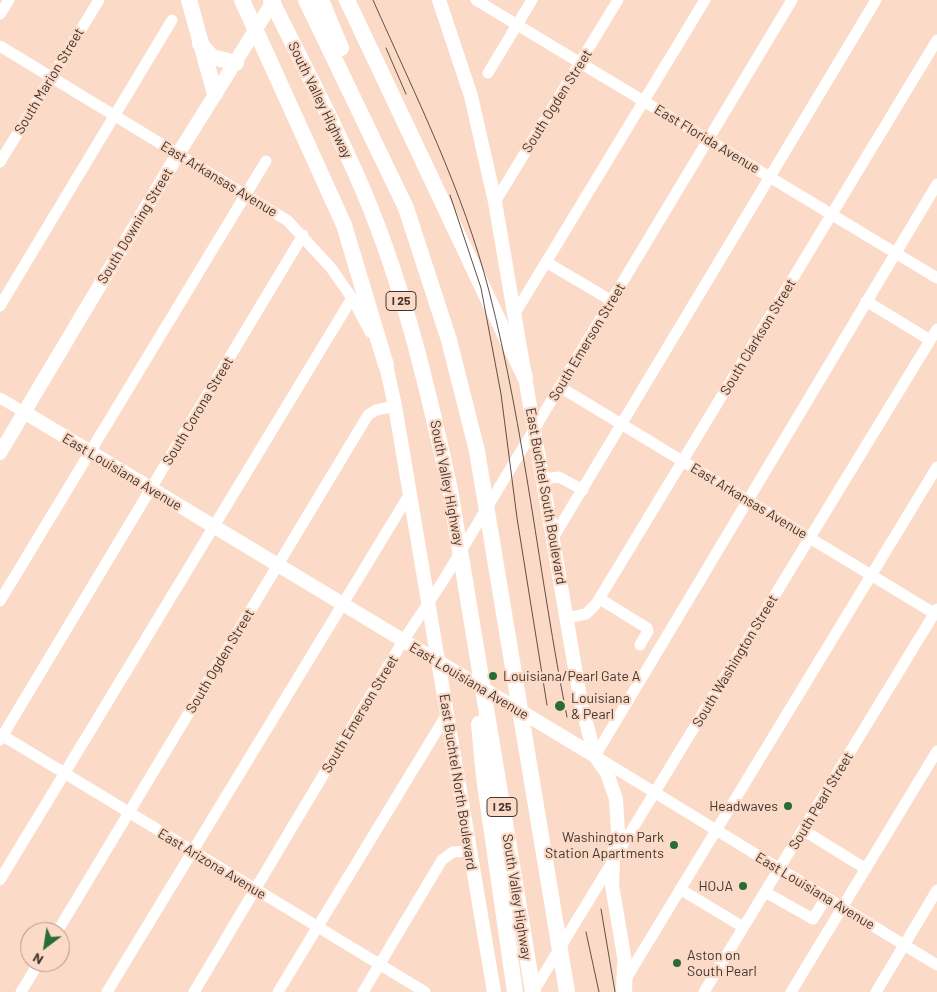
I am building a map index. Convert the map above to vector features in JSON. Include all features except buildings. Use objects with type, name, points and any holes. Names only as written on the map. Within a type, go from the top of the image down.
[{"type":"highway","points":[[189,0],[199,42],[215,94]]},
{"type":"highway","points":[[242,0],[344,225],[386,365]]},
{"type":"highway","name":"South Valley Highway","points":[[273,0],[356,175],[389,260],[433,410],[450,490],[533,992]]},
{"type":"highway","name":"I 25","points":[[306,0],[406,208],[449,340],[477,451],[566,992]]},
{"type":"highway","points":[[321,0],[406,208]]},
{"type":"highway","points":[[347,0],[525,377]]},
{"type":"highway","points":[[199,42],[212,57],[239,57]]},
{"type":"highway","points":[[471,622],[484,777],[515,992]]},
{"type":"highway","points":[[548,877],[575,992]]},
{"type":"main road","name":"South Downing Street","points":[[0,454],[178,154],[273,0]]},
{"type":"main road","name":"East Buchtel South Boulevard","points":[[441,2],[471,96],[495,202],[581,703],[595,756],[607,773],[616,799],[618,832],[613,861],[614,899],[625,978],[630,992]]},
{"type":"main road","name":"East Buchtel North Boulevard","points":[[386,365],[395,406],[494,992]]},
{"type":"main road","name":"East Louisiana Avenue","points":[[24,412],[595,756]]},
{"type":"street","points":[[0,14],[9,0]]},
{"type":"street","name":"South Marion Street","points":[[0,162],[99,0]]},
{"type":"street","name":"East Florida Avenue","points":[[476,0],[937,278]]},
{"type":"street","points":[[488,73],[532,0]]},
{"type":"street","name":"South Ogden Street","points":[[495,202],[618,0]]},
{"type":"street","points":[[514,315],[704,0]]},
{"type":"street","name":"South Emerson Street","points":[[194,992],[403,641],[443,581],[525,446],[792,0]]},
{"type":"street","points":[[553,538],[876,0]]},
{"type":"street","points":[[0,306],[172,20]]},
{"type":"street","name":"South Clarkson Street","points":[[567,618],[586,614],[600,599],[937,40]]},
{"type":"street","name":"East Arkansas Avenue","points":[[0,46],[288,221],[303,234],[352,298],[386,365]]},
{"type":"street","points":[[0,601],[266,161]]},
{"type":"street","points":[[595,756],[937,184]]},
{"type":"street","name":"South Corona Street","points":[[1,737],[152,489],[303,234]]},
{"type":"street","points":[[546,262],[612,300]]},
{"type":"street","points":[[0,880],[212,526],[352,298]]},
{"type":"street","points":[[866,302],[930,340]]},
{"type":"street","name":"South Washington Street","points":[[533,992],[937,329]]},
{"type":"street","name":"East Arkansas Avenue","points":[[560,387],[936,613]]},
{"type":"street","name":"East Louisiana Avenue","points":[[0,398],[24,412]]},
{"type":"street","name":"South Ogden Street","points":[[63,922],[368,415],[376,410],[395,406]]},
{"type":"street","points":[[625,978],[937,467]]},
{"type":"street","points":[[542,479],[559,477],[582,490]]},
{"type":"street","points":[[107,992],[409,494]]},
{"type":"street","points":[[600,599],[647,628],[648,631],[640,645]]},
{"type":"street","name":"South Pearl Street","points":[[704,992],[936,613]]},
{"type":"street","points":[[278,992],[447,714]]},
{"type":"street","name":"East Arizona Avenue","points":[[1,737],[425,992]]},
{"type":"street","points":[[791,992],[937,751]]},
{"type":"street","name":"East Louisiana Avenue","points":[[595,756],[937,965]]},
{"type":"street","points":[[803,830],[866,869]]},
{"type":"street","points":[[363,992],[442,860],[453,852],[469,851]]},
{"type":"street","points":[[680,890],[743,927]]},
{"type":"street","points":[[876,992],[937,890]]},
{"type":"street","points":[[765,892],[813,919],[826,898]]},
{"type":"street","points":[[20,992],[33,972]]},
{"type":"tram line","points":[[373,0],[452,180],[466,216],[489,291],[502,344],[522,450],[567,717]]},
{"type":"tram line","points":[[386,48],[406,94]]},
{"type":"tram line","points":[[450,195],[481,288],[501,394],[517,518],[547,705]]},
{"type":"tram line","points":[[601,909],[615,992]]},
{"type":"tram line","points":[[586,932],[599,992]]},
{"type":"place","name":"Louisiana/Pearl Gate A","points":[[493,676]]},
{"type":"place","name":"Louisiana & Pearl","points":[[560,706]]},
{"type":"place","name":"Headwaves","points":[[788,806]]},
{"type":"place","name":"Washington Park Station Apartments","points":[[674,845]]},
{"type":"place","name":"HOJA","points":[[743,886]]},
{"type":"place","name":"Aston on South Pearl","points":[[677,963]]}]
